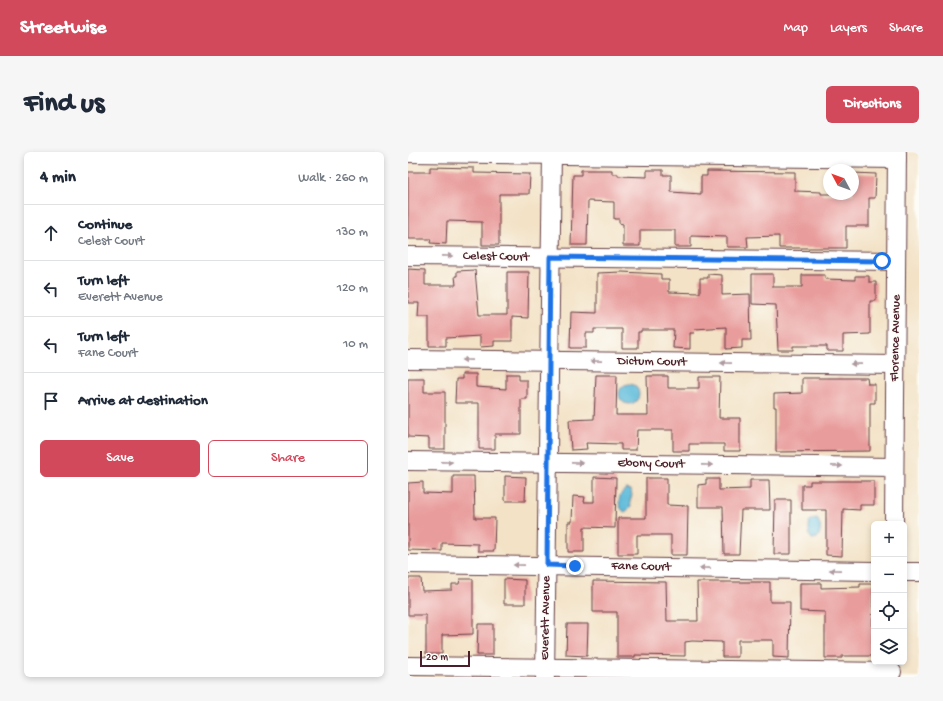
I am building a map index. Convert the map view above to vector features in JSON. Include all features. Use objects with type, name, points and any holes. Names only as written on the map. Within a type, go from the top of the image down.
[{"type":"street","points":[[408,153],[897,155]]},
{"type":"street","name":"Everett Avenue","points":[[546,672],[552,153]]},
{"type":"street","name":"Florence Avenue","points":[[894,521],[897,155]]},
{"type":"street","name":"Celest Court","points":[[408,256],[896,262]]},
{"type":"street","name":"Dictum Court","points":[[408,359],[896,365]]},
{"type":"street","name":"Ebony Court","points":[[408,461],[894,467]]},
{"type":"street","name":"Fane Court","points":[[408,564],[871,571]]},
{"type":"street","points":[[907,572],[919,572]]},
{"type":"street","points":[[408,666],[546,672],[892,670]]},
{"type":"water","points":[[629,384],[636,387],[639,394],[636,401],[629,404],[622,401],[619,394],[622,387]]},
{"type":"water","points":[[626,489],[631,490],[632,496],[630,500],[631,507],[625,512],[620,507],[619,500],[621,494]]},
{"type":"water","points":[[817,519],[820,526],[820,533],[817,538],[812,539],[809,535],[809,523],[811,520]]},
{"type":"building","points":[[430,167],[474,168],[474,173],[530,174],[529,194],[499,194],[499,245],[482,245],[482,222],[447,221],[446,244],[430,243],[431,239],[408,239],[408,172],[430,172]]},
{"type":"building","points":[[581,170],[612,170],[612,174],[618,174],[618,176],[647,177],[647,170],[663,170],[663,175],[671,175],[671,192],[701,194],[701,176],[707,176],[707,171],[795,172],[795,191],[821,192],[821,194],[823,194],[823,200],[859,200],[859,173],[876,174],[875,198],[869,198],[869,226],[846,226],[846,248],[779,248],[779,236],[747,237],[748,247],[727,247],[727,237],[691,236],[691,247],[675,247],[675,230],[640,230],[640,246],[623,246],[623,224],[619,223],[619,219],[614,219],[614,202],[588,201],[587,245],[571,245],[573,175],[581,175]]},
{"type":"building","points":[[408,269],[425,270],[425,285],[456,285],[455,276],[457,276],[457,271],[475,270],[479,315],[507,315],[507,272],[529,272],[528,318],[512,317],[512,341],[494,341],[494,346],[480,347],[480,336],[446,338],[446,346],[429,346],[429,317],[418,317],[419,303],[408,303]]},
{"type":"building","points":[[622,272],[661,274],[661,279],[669,279],[669,292],[700,293],[700,278],[708,278],[708,274],[722,275],[722,295],[750,294],[751,340],[742,340],[742,348],[726,349],[726,327],[695,329],[694,333],[690,333],[690,349],[673,348],[674,330],[641,330],[641,332],[638,332],[638,348],[622,348],[622,329],[594,329],[594,333],[586,333],[586,348],[570,348],[571,312],[597,313],[597,273]]},
{"type":"building","points":[[752,274],[773,274],[773,287],[802,287],[802,275],[825,275],[825,279],[855,280],[855,276],[869,276],[869,282],[876,282],[876,301],[870,301],[870,334],[843,335],[843,351],[827,351],[827,346],[793,346],[793,350],[778,350],[776,305],[752,304]]},
{"type":"building","points":[[462,374],[476,374],[476,387],[506,389],[506,374],[519,374],[519,380],[527,380],[527,399],[521,399],[521,434],[495,434],[495,449],[479,449],[479,403],[455,403],[456,379],[462,379]]},
{"type":"building","points":[[596,375],[617,375],[616,415],[648,415],[647,376],[668,376],[668,388],[699,388],[699,377],[720,377],[719,418],[740,418],[740,451],[724,451],[724,444],[689,444],[689,451],[673,451],[673,430],[637,430],[636,450],[621,450],[621,444],[586,443],[587,449],[571,450],[569,420],[594,419]]},
{"type":"building","points":[[408,378],[424,378],[424,392],[445,392],[445,449],[429,449],[429,438],[408,437]]},
{"type":"building","points":[[802,378],[867,378],[868,384],[875,384],[875,403],[870,403],[870,451],[776,452],[776,407],[774,407],[774,394],[802,393]]},
{"type":"building","points":[[453,476],[474,476],[475,518],[495,518],[494,551],[478,551],[478,544],[442,543],[442,551],[408,550],[408,483],[423,482],[423,493],[453,494]]},
{"type":"building","points":[[505,476],[526,477],[525,501],[505,501]]},
{"type":"building","points":[[594,477],[616,478],[615,528],[584,527],[584,552],[568,552],[568,522],[572,522],[573,496],[585,497],[584,502],[594,502]]},
{"type":"building","points":[[646,478],[667,478],[667,505],[688,506],[687,555],[671,555],[671,535],[637,535],[637,554],[618,554],[618,518],[646,518]]},
{"type":"building","points":[[706,479],[719,479],[719,490],[750,489],[750,480],[769,480],[770,510],[741,510],[739,554],[724,554],[723,507],[698,507],[698,485],[706,484]]},
{"type":"building","points":[[810,481],[874,481],[874,505],[860,505],[860,510],[843,509],[842,556],[826,555],[826,510],[802,510],[802,485],[810,485]]},
{"type":"building","points":[[775,500],[791,500],[791,554],[774,554]]},
{"type":"building","points":[[408,578],[421,578],[422,591],[452,590],[452,584],[459,584],[460,579],[473,579],[473,634],[442,635],[442,654],[426,654],[426,615],[408,615]]},
{"type":"building","points":[[504,579],[525,580],[525,604],[504,604]]},
{"type":"building","points":[[593,581],[666,582],[667,621],[698,621],[697,582],[770,582],[770,602],[790,602],[789,658],[773,657],[773,640],[738,640],[738,657],[722,657],[722,642],[692,641],[685,642],[685,656],[635,655],[635,657],[617,657],[617,612],[593,612]]},
{"type":"building","points":[[800,583],[821,583],[821,588],[860,587],[860,584],[871,584],[871,656],[842,656],[842,658],[825,658],[825,612],[800,611]]},
{"type":"building","points":[[478,624],[493,624],[493,655],[477,655]]},
{"type":"building","points":[[567,624],[588,624],[587,656],[566,655]]},
{"type":"route","points":[[575,566],[547,565],[550,257],[882,261]]}]
